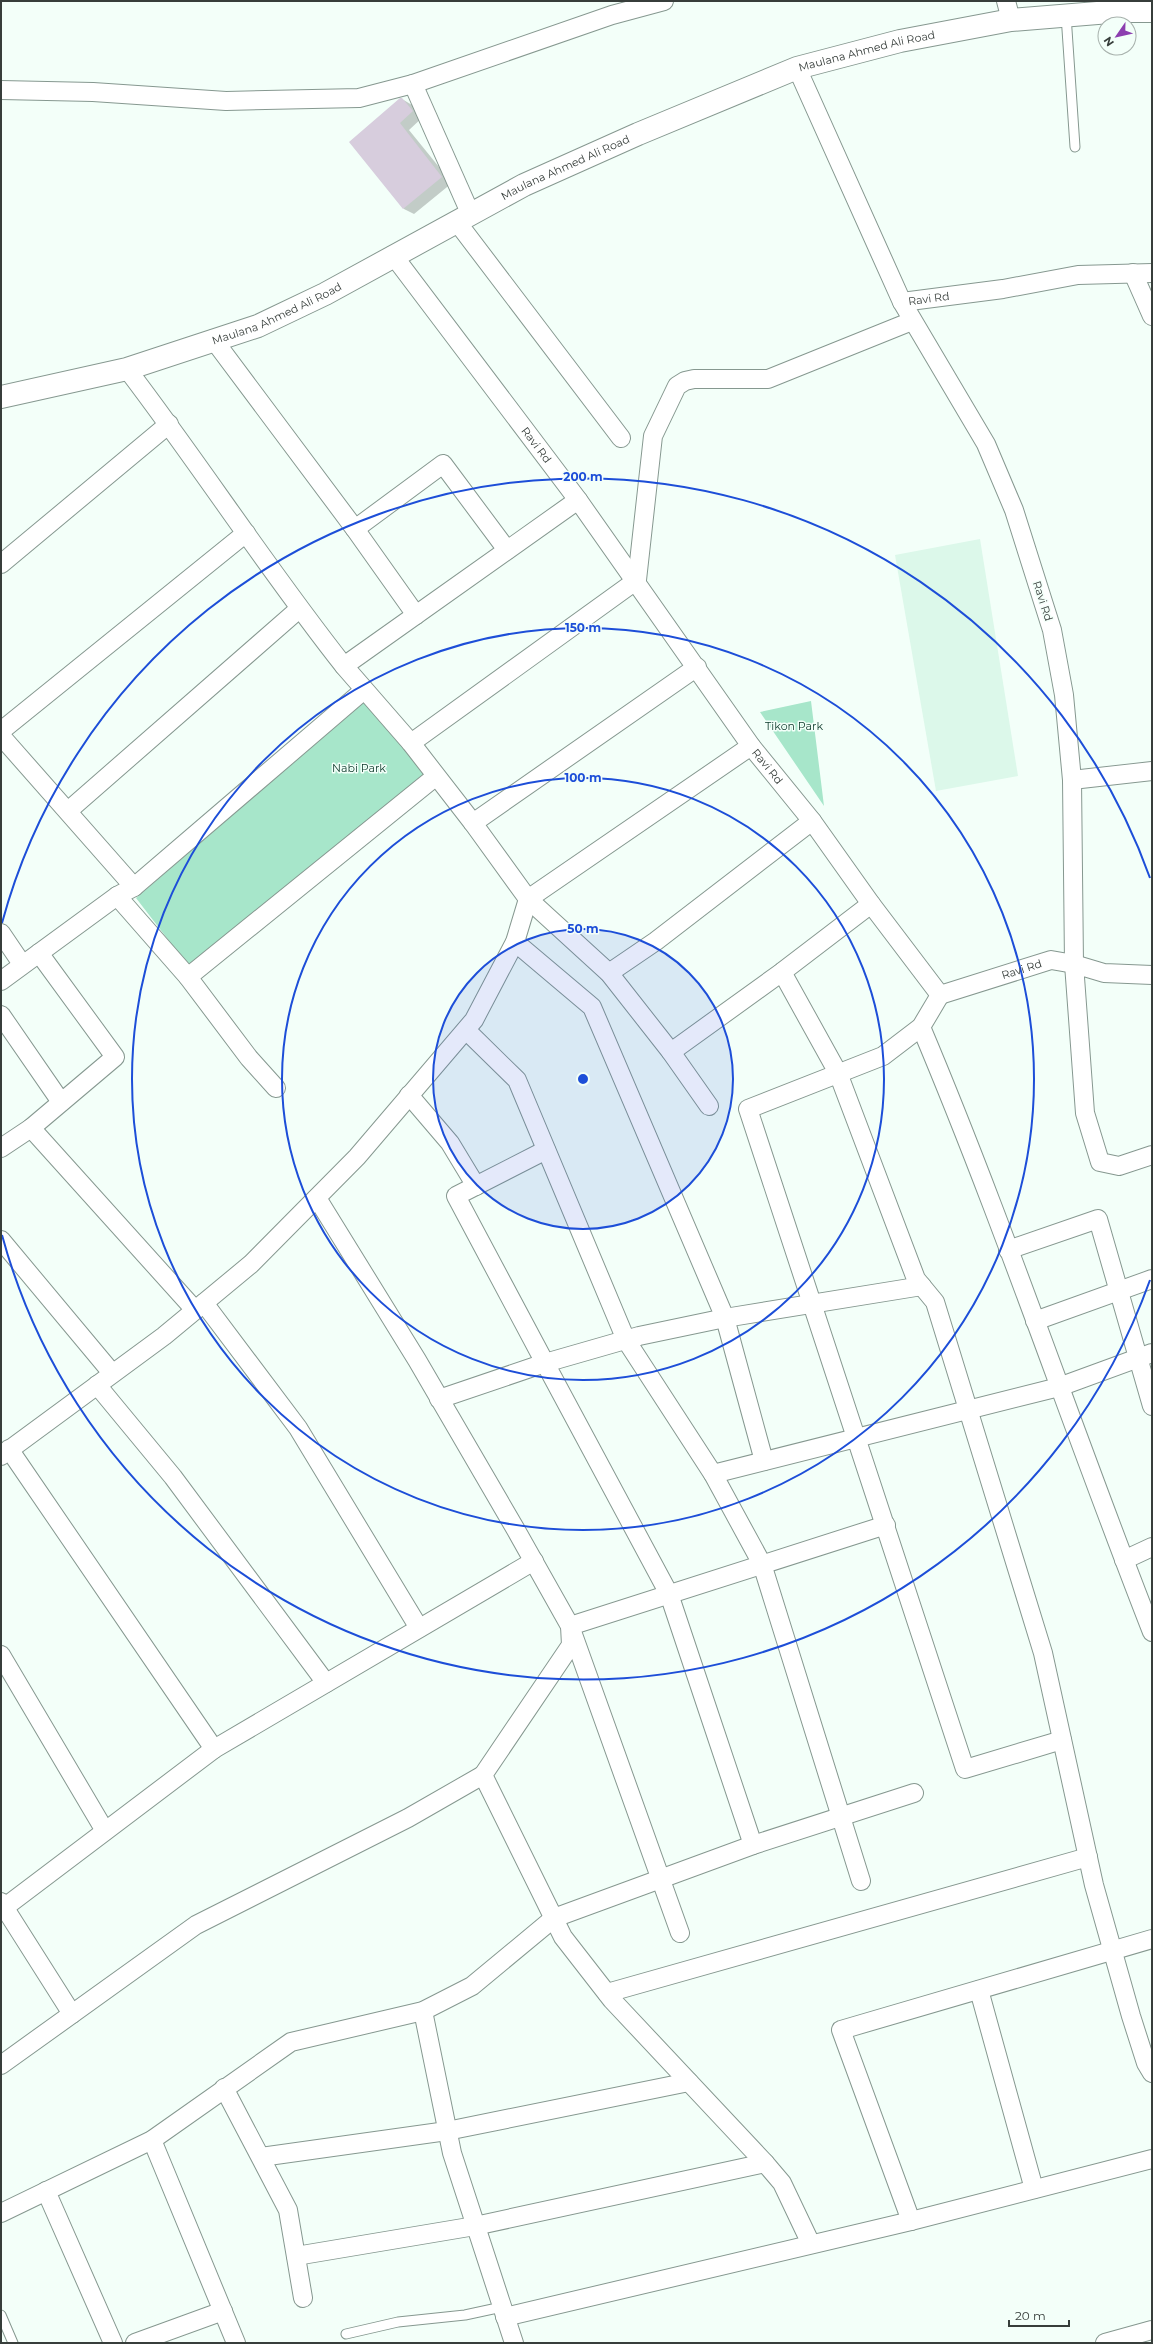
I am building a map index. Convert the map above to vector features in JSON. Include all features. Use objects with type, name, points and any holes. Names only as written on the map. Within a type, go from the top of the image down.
[{"type":"street","points":[[1,90],[93,92],[226,101],[359,98],[413,84],[612,15],[664,1]]},
{"type":"street","name":"Maulana Ahmed Ali Road","points":[[1,397],[127,368],[213,339],[258,326],[325,294],[524,185],[616,143],[797,68],[900,41],[1008,10],[1066,15],[1152,11]]},
{"type":"street","points":[[797,68],[902,302]]},
{"type":"street","points":[[413,84],[464,218],[621,438]]},
{"type":"street","name":"Ravi Rd","points":[[394,255],[637,580],[751,746],[812,821],[871,904],[940,995],[1051,960],[1074,964],[1072,780],[1064,695],[1052,630],[1014,510],[986,444],[912,322],[902,302],[1003,289],[1078,275],[1152,273]]},
{"type":"street","points":[[1133,273],[1152,316]]},
{"type":"street","points":[[411,743],[637,580],[653,436],[677,386],[685,381],[694,379],[768,378],[912,322]]},
{"type":"street","points":[[213,339],[355,529],[416,615]]},
{"type":"street","points":[[127,368],[169,424],[299,609],[364,690],[411,743],[435,778],[473,823],[528,899],[609,973],[672,1052],[709,1106]]},
{"type":"street","points":[[1,564],[169,424]]},
{"type":"street","points":[[355,529],[443,464],[507,550]]},
{"type":"street","points":[[344,666],[578,500]]},
{"type":"street","points":[[1,731],[246,533]]},
{"type":"street","points":[[68,812],[299,609]]},
{"type":"street","points":[[473,823],[698,667]]},
{"type":"street","points":[[1,981],[22,964],[118,896],[134,887],[364,690]]},
{"type":"street","points":[[1,736],[134,887]]},
{"type":"street","points":[[214,1749],[5,1452],[164,1336],[251,1264],[358,1157],[474,1020],[515,942],[528,899],[751,746]]},
{"type":"street","points":[[1072,780],[1152,771]]},
{"type":"street","points":[[188,977],[435,778]]},
{"type":"street","points":[[609,973],[656,941],[812,821]]},
{"type":"street","points":[[118,896],[188,977],[249,1058],[276,1088]]},
{"type":"street","points":[[672,1052],[782,972],[871,904]]},
{"type":"street","points":[[1,933],[22,964]]},
{"type":"street","points":[[515,942],[592,1007],[725,1318],[764,1461]]},
{"type":"street","points":[[1,1148],[31,1128],[115,1057],[39,953]]},
{"type":"street","points":[[1152,975],[1104,973],[1074,964],[1085,1113],[1100,1162],[1119,1166],[1152,1155]]},
{"type":"street","points":[[782,972],[838,1072],[916,1279],[935,1302],[1043,1654],[1088,1857],[1112,1951],[1146,2063],[1152,2073]]},
{"type":"street","points":[[940,995],[921,1027],[883,1056],[838,1072],[748,1109],[965,1769],[1062,1740]]},
{"type":"street","points":[[1,1015],[61,1102]]},
{"type":"street","points":[[921,1027],[963,1127],[1059,1387],[1152,1632]]},
{"type":"street","points":[[466,1030],[517,1080],[626,1340],[713,1474],[762,1564],[861,1881]]},
{"type":"street","points":[[409,1095],[450,1143],[476,1186]]},
{"type":"street","points":[[31,1128],[199,1306],[298,1428],[419,1628]]},
{"type":"street","points":[[546,1150],[456,1196],[669,1594],[753,1845]]},
{"type":"street","points":[[317,1198],[439,1399],[534,1561],[570,1626],[680,1933]]},
{"type":"street","points":[[1008,1250],[1098,1219],[1119,1291],[1145,1355],[1152,1406]]},
{"type":"street","points":[[1,1240],[112,1373]]},
{"type":"street","points":[[1035,1321],[1152,1279]]},
{"type":"street","points":[[439,1399],[545,1363],[626,1340],[725,1318],[922,1286]]},
{"type":"street","points":[[713,1474],[1059,1387],[1145,1355]]},
{"type":"street","points":[[97,1384],[173,1477],[326,1683]]},
{"type":"street","points":[[570,1626],[886,1525]]},
{"type":"street","points":[[1124,1560],[1152,1547]]},
{"type":"street","points":[[72,2014],[2,1906],[214,1749],[534,1561]]},
{"type":"street","points":[[1,2066],[196,1925],[408,1818],[483,1775],[572,1645],[570,1626]]},
{"type":"street","points":[[1,1655],[105,1831]]},
{"type":"street","points":[[483,1775],[563,1937],[607,1993],[782,2183],[811,2244]]},
{"type":"street","points":[[1,2213],[152,2140],[291,2042],[422,2011],[472,1986],[554,1918],[753,1845],[914,1793]]},
{"type":"street","points":[[607,1993],[1088,1857]]},
{"type":"street","points":[[911,2221],[841,2030],[1152,1939]]},
{"type":"street","points":[[979,1990],[1034,2189]]},
{"type":"street","points":[[422,2011],[452,2153],[514,2343]]},
{"type":"street","points":[[260,2157],[447,2131],[689,2082]]},
{"type":"street","points":[[224,2088],[288,2210],[304,2298]]},
{"type":"street","points":[[152,2140],[236,2343]]},
{"type":"street","points":[[504,2312],[911,2221],[1152,2159]]},
{"type":"street","points":[[296,2256],[475,2226],[765,2163]]},
{"type":"street","points":[[46,2191],[113,2343]]},
{"type":"street","points":[[135,2343],[223,2311]]},
{"type":"street","points":[[1105,2343],[1152,2330]]},
{"type":"lane","points":[[1066,15],[1075,147]]},
{"type":"lane","points":[[346,2334],[398,2322],[504,2312]]},
{"type":"lane","points":[[1,2315],[13,2343]]},
{"type":"shaded area","points":[[980,539],[1018,776],[936,791],[895,555]]},
{"type":"green space","name":"Nabi Park","points":[[368,699],[425,774],[190,968],[136,898]]},
{"type":"green space","name":"Tikon Park","points":[[811,701],[824,806],[760,712]]},
{"type":"building","points":[[400,98],[402,98],[413,111],[400,123],[442,177],[403,209],[349,142]]}]
